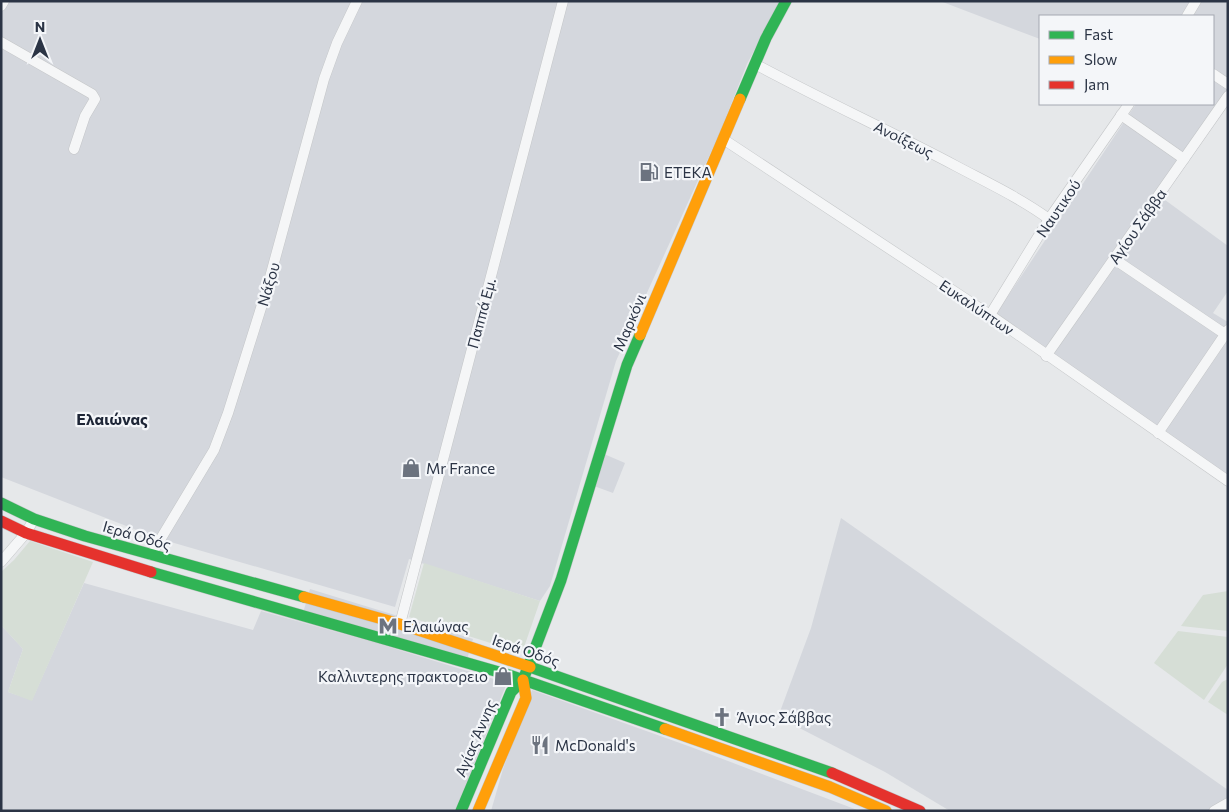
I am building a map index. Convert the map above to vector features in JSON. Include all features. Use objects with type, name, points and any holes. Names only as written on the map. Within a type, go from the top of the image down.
[{"type":"main road","name":"Μαρκόνι","points":[[528,666],[561,580],[627,366],[755,64],[786,1]]},
{"type":"main road","name":"Ιερά Οδός","points":[[1,503],[34,519],[151,555],[400,624],[528,666],[836,774],[920,811]]},
{"type":"main road","name":"Ιερά Οδός","points":[[1,521],[26,533],[111,561],[270,605],[523,680],[830,788],[886,811]]},
{"type":"main road","name":"Αγίας Άννης","points":[[461,811],[510,692],[523,680],[528,666]]},
{"type":"main road","name":"Αγίας Άννης","points":[[478,811],[526,698],[523,680]]},
{"type":"street","points":[[1,6],[4,1]]},
{"type":"street","name":"Νάξου","points":[[151,555],[214,450],[228,413],[268,284],[324,79],[337,43],[357,1]]},
{"type":"street","name":"Παππά Εμ.","points":[[400,624],[562,1]]},
{"type":"street","points":[[1188,15],[1196,1]]},
{"type":"street","points":[[1,42],[92,94],[95,99],[85,116],[74,149]]},
{"type":"street","name":"Ανοίξεως","points":[[755,64],[1028,204],[1049,219]]},
{"type":"street","points":[[1214,75],[1228,84]]},
{"type":"street","name":"Αγίου Σάββα","points":[[1046,356],[1228,96]]},
{"type":"street","name":"Ναυτικού","points":[[990,315],[1049,219],[1128,105]]},
{"type":"street","points":[[1121,115],[1184,159]]},
{"type":"street","name":"Ευκαλύπτων","points":[[723,139],[990,315],[1228,482]]},
{"type":"street","points":[[1114,259],[1226,332],[1158,433]]},
{"type":"street","points":[[1,562],[26,533],[34,519]]},
{"type":"street","points":[[1214,811],[1228,803]]},
{"type":"shaded area","points":[[1,1],[780,1],[747,64],[720,132],[616,361],[550,586],[540,601],[409,559],[395,607],[157,538],[1,477]]},
{"type":"shaded area","points":[[940,1],[1228,1],[1228,99],[1161,197],[1228,246],[1228,291],[1213,313],[1228,322],[1228,475],[996,314],[1135,105],[1214,105],[1214,15],[1039,15],[1039,39]]},
{"type":"shaded area","points":[[604,454],[625,463],[613,493],[594,486]]},
{"type":"shaded area","points":[[841,518],[1228,790],[1228,811],[950,811],[885,772],[778,717],[811,628]]},
{"type":"shaded area","points":[[30,541],[93,562],[32,701],[8,692],[23,649],[1,625],[1,572]]},
{"type":"shaded area","points":[[424,563],[540,601],[522,653],[409,617]]},
{"type":"shaded area","points":[[84,583],[253,630],[261,611],[376,643],[507,683],[455,811],[1,811],[1,625],[23,649],[8,692],[32,700]]},
{"type":"shaded area","points":[[310,589],[473,639],[466,663],[303,613]]},
{"type":"shaded area","points":[[1228,591],[1228,631],[1181,626],[1203,595]]},
{"type":"shaded area","points":[[1178,631],[1228,637],[1228,664],[1204,700],[1154,663]]},
{"type":"shaded area","points":[[1228,679],[1228,715],[1208,702],[1222,682]]},
{"type":"shaded area","points":[[532,690],[691,747],[860,811],[491,811],[503,769]]},
{"type":"traffic: fast","points":[[740,99],[766,38],[786,1]]},
{"type":"traffic: fast","points":[[461,811],[511,692],[523,680],[561,580],[627,365],[640,335]]},
{"type":"traffic: fast","points":[[1,503],[34,519],[85,536],[304,597]]},
{"type":"traffic: fast","points":[[151,572],[509,675],[665,729]]},
{"type":"traffic: fast","points":[[530,667],[832,773]]},
{"type":"traffic: slow","points":[[640,335],[740,99]]},
{"type":"traffic: slow","points":[[304,597],[400,624],[530,667]]},
{"type":"traffic: slow","points":[[478,811],[526,698],[523,680]]},
{"type":"traffic: slow","points":[[665,729],[830,787],[886,811]]},
{"type":"traffic: jam","points":[[1,521],[26,533],[151,572]]},
{"type":"traffic: jam","points":[[832,773],[920,811]]},
{"type":"place","name":"ΕΤΕΚΑ","points":[[649,172]]},
{"type":"place","name":"Mr France","points":[[411,468]]},
{"type":"place","name":"Ελαιώνας","points":[[388,626]]},
{"type":"place","name":"Καλλιντερης πρακτορειο","points":[[503,676]]},
{"type":"place","name":"Άγιος Σάββας","points":[[722,717]]},
{"type":"place","name":"McDonald's","points":[[540,745]]},
{"type":"district","name":"Ελαιώνας","points":[[112,418]]}]
